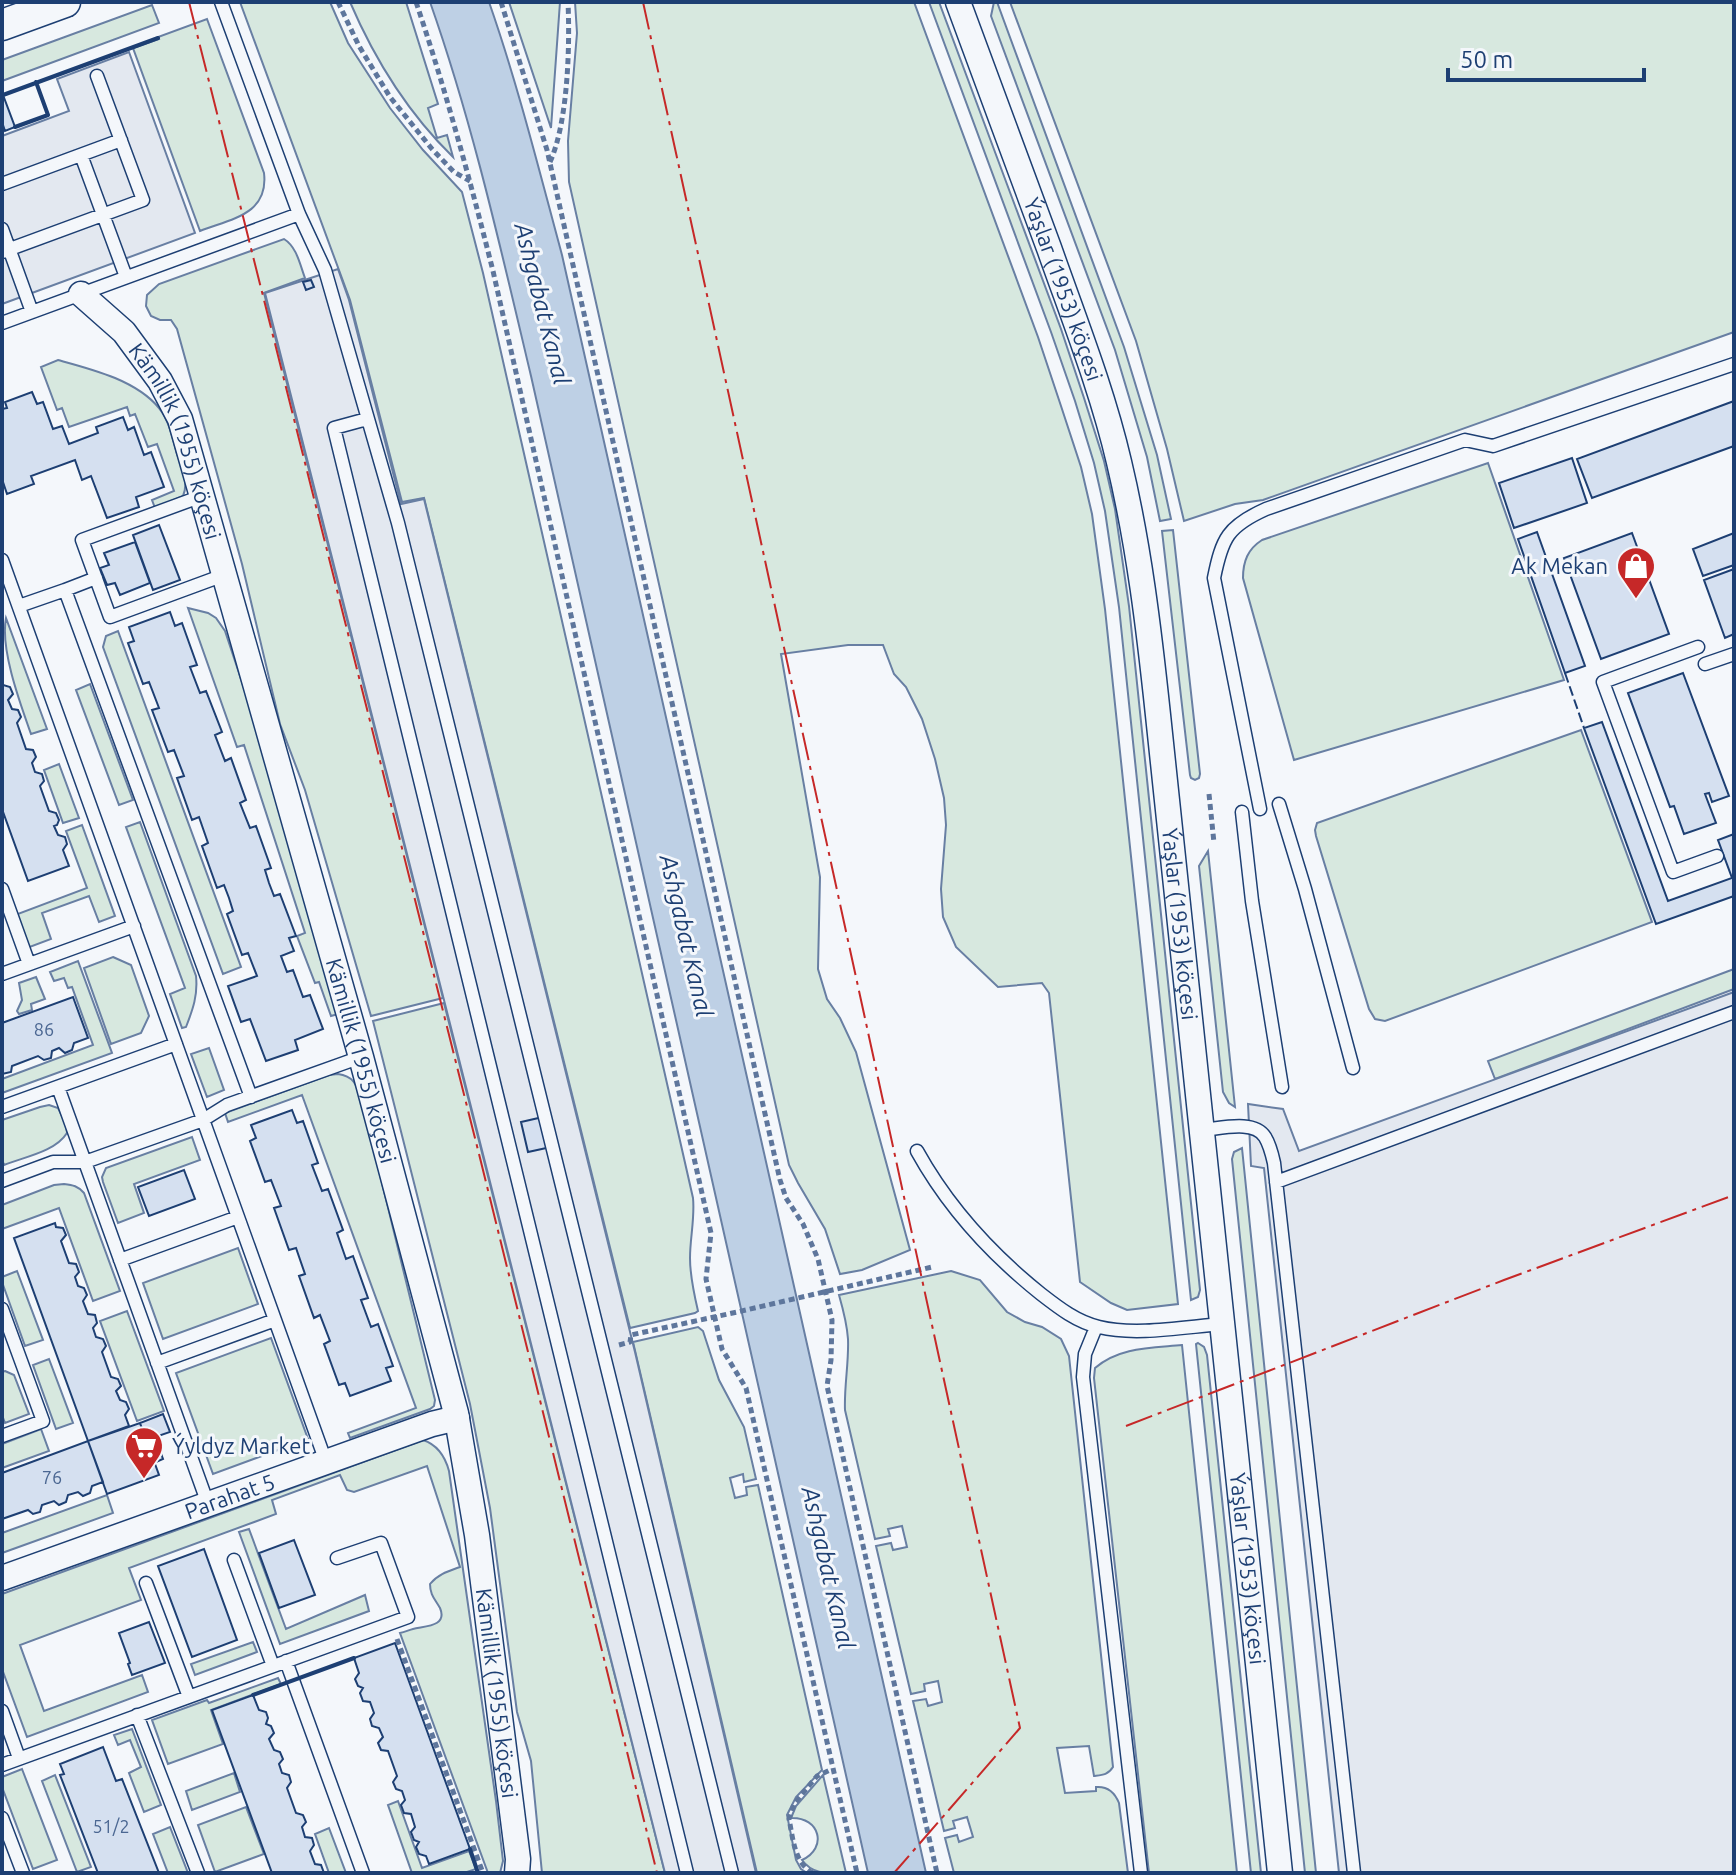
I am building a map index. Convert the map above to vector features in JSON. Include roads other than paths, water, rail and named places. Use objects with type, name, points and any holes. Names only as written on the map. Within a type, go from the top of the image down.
[{"type":"street","points":[[2,25],[65,2]]},
{"type":"street","name":"Ýaşlar (1953) köçesi","points":[[958,2],[1090,364],[1134,526],[1152,659],[1280,1873]]},
{"type":"street","name":"Kämillik (1955) köçesi","points":[[81,294],[124,332],[160,381],[180,419],[361,1057],[457,1418],[477,1535],[518,1859],[517,1873]]},
{"type":"street","name":"Parahat 5","points":[[2,1578],[432,1424],[457,1418]]},
{"type":"lane","points":[[221,2],[299,214],[325,270],[398,523],[732,1873]]},
{"type":"lane","points":[[6,250],[143,200],[97,76]]},
{"type":"lane","points":[[2,184],[121,140]]},
{"type":"lane","points":[[81,155],[126,277]]},
{"type":"lane","points":[[2,323],[299,214]]},
{"type":"lane","points":[[2,229],[6,250],[32,312]]},
{"type":"lane","points":[[1260,809],[1214,578],[1219,552],[1228,534],[1245,519],[1266,509],[1465,440],[1493,446],[1734,364]]},
{"type":"lane","points":[[367,419],[334,428],[687,1873]]},
{"type":"lane","points":[[202,496],[82,540],[110,617],[224,575]]},
{"type":"lane","points":[[2,560],[326,1462]]},
{"type":"lane","points":[[19,606],[96,578]]},
{"type":"lane","points":[[65,590],[251,1097]]},
{"type":"lane","points":[[1698,647],[1603,682],[1673,872],[1717,856]]},
{"type":"lane","points":[[1705,664],[1734,654]]},
{"type":"lane","points":[[1279,804],[1353,1068]]},
{"type":"lane","points":[[1242,812],[1252,901],[1282,1087]]},
{"type":"lane","points":[[2,889],[29,964]]},
{"type":"lane","points":[[2,974],[134,926]]},
{"type":"lane","points":[[1276,1182],[1734,1012]]},
{"type":"lane","points":[[2,1107],[176,1044]]},
{"type":"lane","points":[[2,1181],[53,1162],[85,1162],[203,1120],[227,1105],[361,1057]]},
{"type":"lane","points":[[58,1087],[208,1504]]},
{"type":"lane","points":[[1201,1130],[1245,1126],[1257,1129],[1264,1134],[1272,1155],[1354,1873]]},
{"type":"lane","points":[[917,1151],[932,1178],[968,1225],[1004,1263],[1065,1313],[1096,1327],[1121,1331],[1222,1324]]},
{"type":"lane","points":[[120,1260],[238,1217]]},
{"type":"lane","points":[[2,1309],[8,1344],[43,1421],[2,1436]]},
{"type":"lane","points":[[157,1363],[275,1320]]},
{"type":"lane","points":[[1096,1327],[1085,1354],[1083,1377],[1141,1873]]},
{"type":"lane","points":[[2,1765],[408,1617],[381,1543],[337,1558]]},
{"type":"lane","points":[[234,1560],[273,1666]]},
{"type":"lane","points":[[146,1583],[189,1697]]},
{"type":"lane","points":[[286,1661],[363,1873]]},
{"type":"lane","points":[[2,1711],[19,1758]]},
{"type":"lane","points":[[137,1715],[198,1873]]},
{"type":"lane","points":[[2,1818],[23,1873]]},
{"type":"water","name":"Ashgabat Kanal","points":[[430,2],[489,2],[519,96],[562,255],[926,1873],[868,1873],[531,376],[473,141]]},
{"type":"place","name":"Ak Mekan","points":[[1636,600]]},
{"type":"place","name":"Ýyldyz Market","points":[[144,1480]]}]
